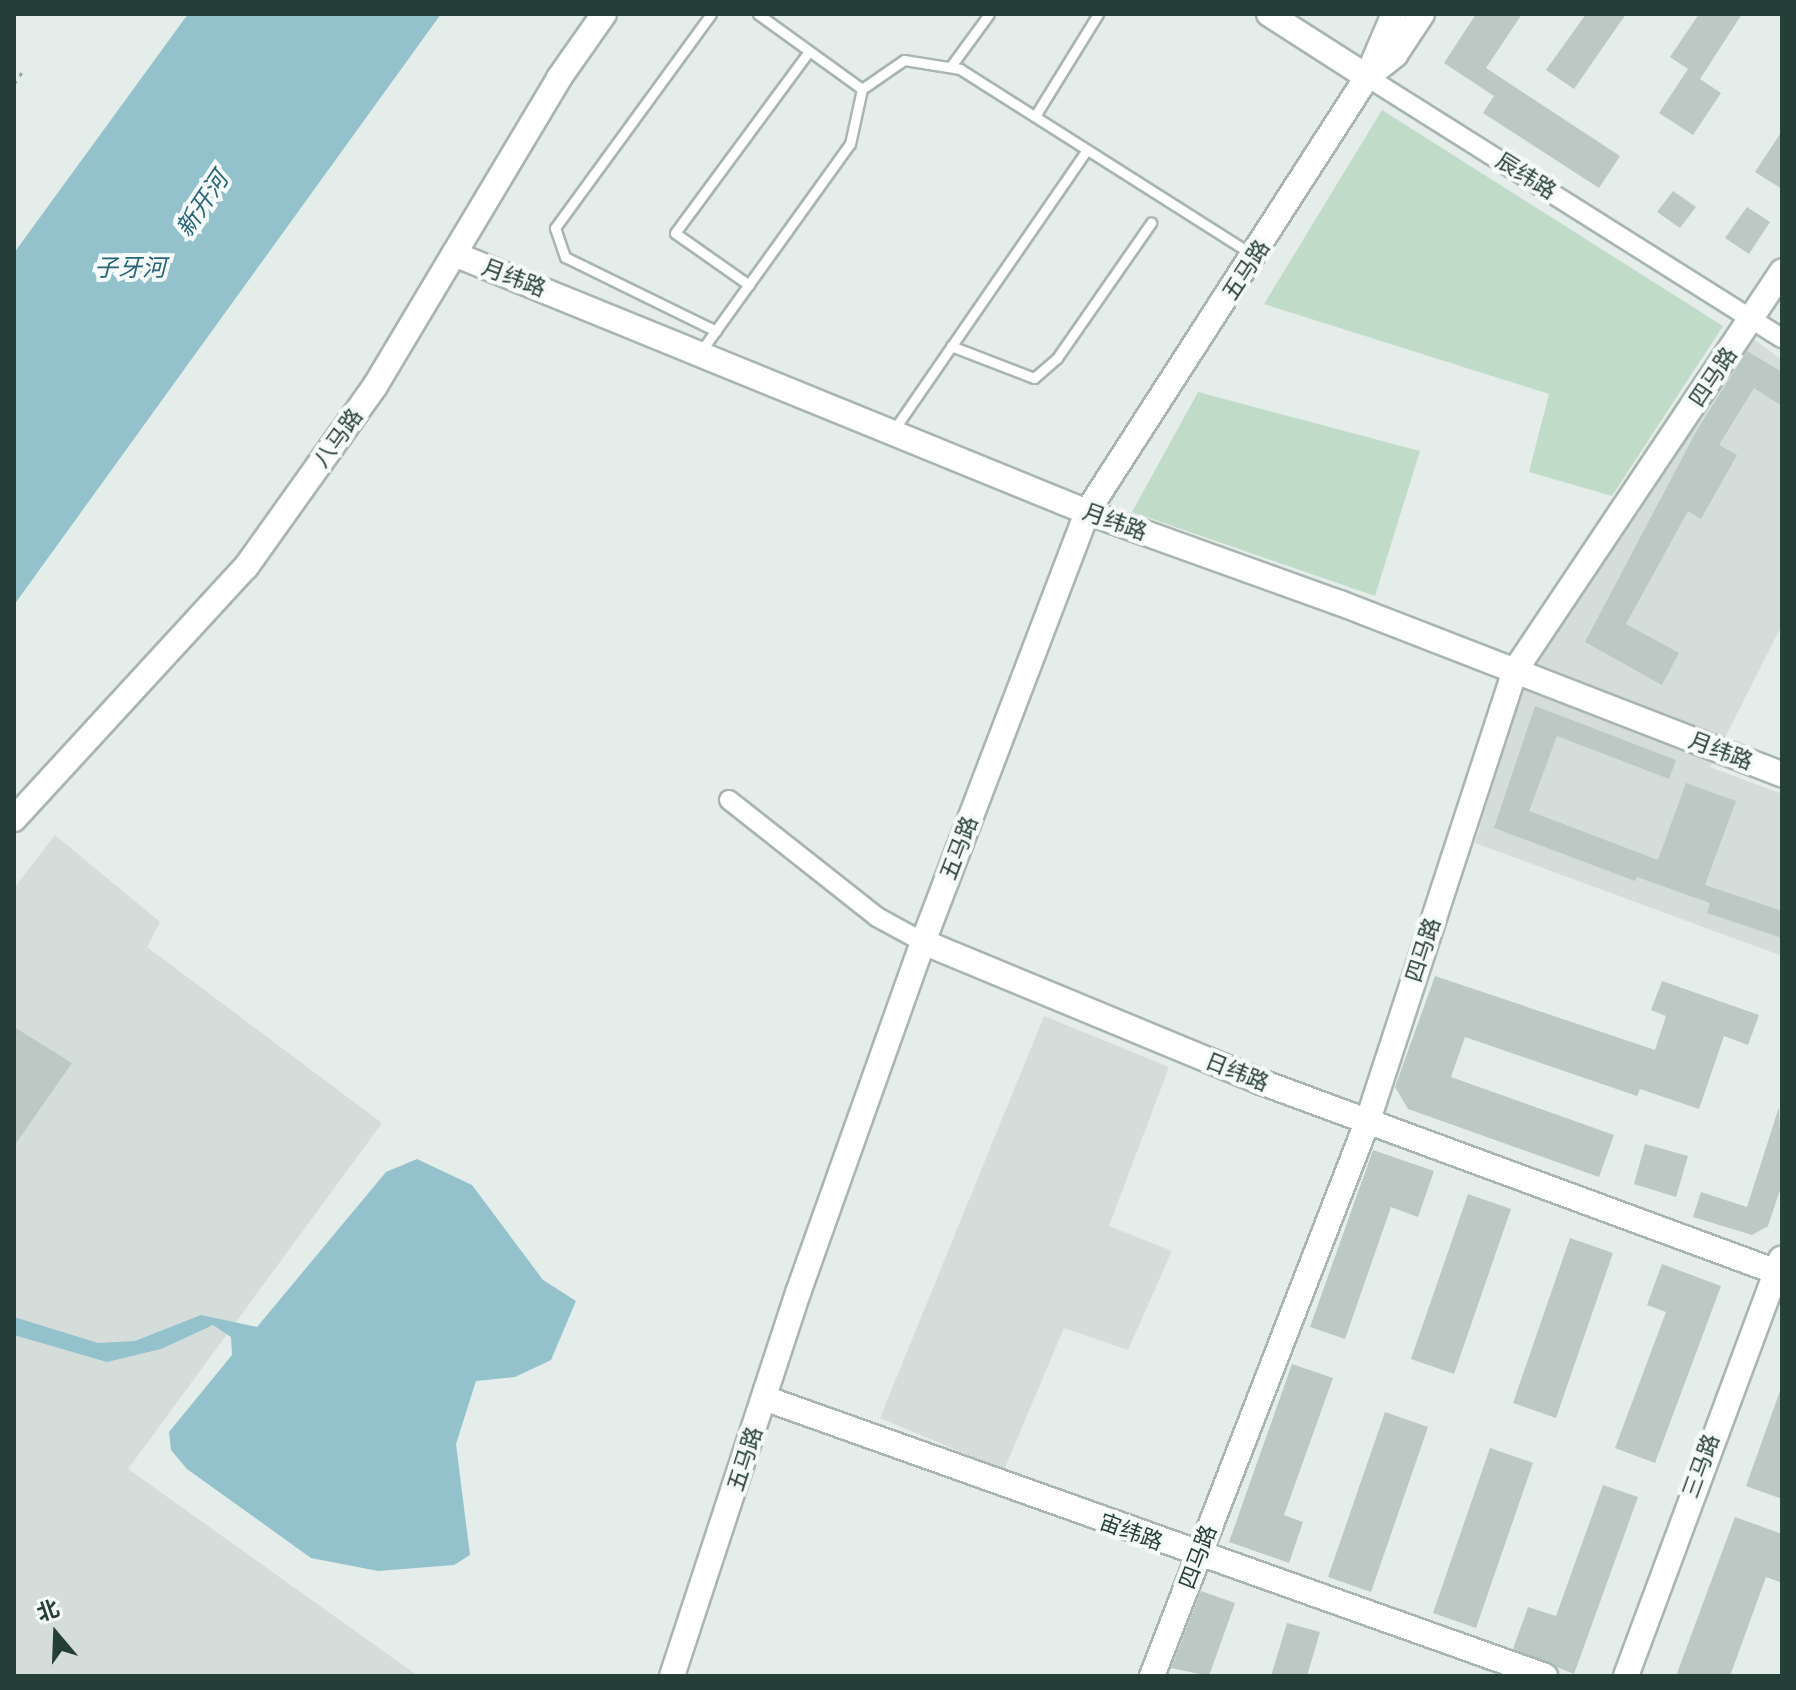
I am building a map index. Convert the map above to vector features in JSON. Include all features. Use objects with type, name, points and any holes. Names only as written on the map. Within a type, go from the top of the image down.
[{"type":"street","name":"八马路","points":[[14,819],[246,567],[375,386],[559,78],[604,14]]},
{"type":"street","name":"辰纬路","points":[[1269,14],[1782,338]]},
{"type":"street","name":"五马路","points":[[672,1676],[764,1398],[923,942],[1087,512],[1255,256],[1367,77],[1394,14]]},
{"type":"street","name":"五马路","points":[[1367,77],[1395,55],[1422,14]]},
{"type":"street","name":"月纬路","points":[[454,254],[701,351],[1087,512],[1782,774]]},
{"type":"street","name":"四马路","points":[[1152,1676],[1368,1120],[1514,672],[1782,271]]},
{"type":"street","name":"日纬路","points":[[729,800],[877,917],[923,942],[1261,1082],[1780,1268]]},
{"type":"street","name":"三马路","points":[[1626,1676],[1780,1268]]},
{"type":"street","name":"宙纬路","points":[[764,1398],[1199,1556],[1545,1676]]},
{"type":"lane","points":[[711,14],[555,228],[565,257],[716,331]]},
{"type":"lane","points":[[758,14],[862,89]]},
{"type":"lane","points":[[951,66],[989,14]]},
{"type":"lane","points":[[1035,116],[1098,14]]},
{"type":"lane","points":[[749,285],[675,233],[809,51]]},
{"type":"lane","points":[[701,351],[850,144],[862,89],[904,60],[951,66],[1255,256]]},
{"type":"lane","points":[[893,431],[1087,150]]},
{"type":"lane","points":[[951,346],[1034,378],[1057,358],[1151,223]]},
{"type":"path","points":[[14,84],[22,72]]},
{"type":"shaded area","points":[[1751,337],[1782,360],[1782,625],[1710,767],[1782,794],[1782,956],[1475,843],[1530,662]]},
{"type":"shaded area","points":[[55,835],[160,922],[147,947],[382,1123],[128,1469],[418,1676],[14,1676],[14,888]]},
{"type":"shaded area","points":[[1044,1016],[1169,1067],[1109,1226],[1172,1251],[1128,1350],[1064,1328],[1004,1470],[880,1418]]},
{"type":"green space","points":[[1382,110],[1723,326],[1612,496],[1529,472],[1549,394],[1264,304]]},
{"type":"green space","points":[[1198,392],[1420,451],[1375,596],[1132,512]]},
{"type":"water","name":"子牙河","points":[[188,14],[441,14],[14,605],[14,253]]},
{"type":"water","points":[[417,1159],[472,1185],[543,1280],[576,1301],[551,1360],[515,1377],[476,1381],[456,1444],[470,1555],[454,1565],[378,1571],[311,1558],[187,1469],[171,1450],[169,1432],[232,1355],[231,1337],[213,1325],[161,1349],[107,1362],[14,1335],[14,1317],[98,1343],[135,1341],[201,1315],[257,1327],[386,1172]]},
{"type":"building","points":[[1476,14],[1522,14],[1486,68],[1620,156],[1599,188],[1483,113],[1494,96],[1444,63]]},
{"type":"building","points":[[1586,14],[1626,14],[1574,89],[1546,70]]},
{"type":"building","points":[[1699,14],[1742,14],[1700,79],[1721,93],[1693,135],[1659,113],[1688,69],[1670,57]]},
{"type":"building","points":[[1782,131],[1782,189],[1755,172]]},
{"type":"building","points":[[1673,191],[1696,207],[1680,228],[1657,212]]},
{"type":"building","points":[[1747,207],[1770,222],[1749,254],[1725,238]]},
{"type":"building","points":[[1747,351],[1782,372],[1782,406],[1754,388],[1719,445],[1737,455],[1701,519],[1688,511],[1626,624],[1679,653],[1662,685],[1585,642],[1697,430]]},
{"type":"building","points":[[1535,706],[1676,760],[1669,779],[1557,736],[1529,811],[1658,860],[1686,783],[1736,801],[1705,885],[1782,911],[1782,938],[1707,913],[1710,903],[1637,877],[1635,881],[1494,828]]},
{"type":"building","points":[[1435,976],[1655,1050],[1666,1016],[1651,1010],[1662,981],[1759,1015],[1748,1045],[1724,1036],[1699,1109],[1640,1089],[1637,1096],[1465,1037],[1451,1077],[1614,1135],[1599,1177],[1408,1109],[1395,1087]]},
{"type":"building","points":[[14,1027],[72,1063],[14,1146]]},
{"type":"building","points":[[1779,1107],[1782,1184],[1768,1226],[1752,1235],[1693,1217],[1701,1192],[1747,1207]]},
{"type":"building","points":[[1645,1144],[1688,1156],[1676,1197],[1634,1184]]},
{"type":"building","points":[[1373,1150],[1434,1171],[1418,1217],[1391,1207],[1345,1339],[1310,1327]]},
{"type":"building","points":[[1468,1194],[1511,1209],[1454,1374],[1411,1359]]},
{"type":"building","points":[[1570,1238],[1613,1253],[1556,1418],[1513,1403]]},
{"type":"building","points":[[1662,1264],[1721,1286],[1655,1463],[1615,1448],[1666,1312],[1647,1305]]},
{"type":"building","points":[[1292,1364],[1333,1378],[1284,1515],[1303,1522],[1289,1563],[1229,1542]]},
{"type":"building","points":[[1782,1392],[1782,1499],[1746,1486]]},
{"type":"building","points":[[1385,1412],[1428,1427],[1371,1592],[1328,1577]]},
{"type":"building","points":[[1490,1448],[1533,1463],[1476,1628],[1433,1613]]},
{"type":"building","points":[[1603,1485],[1638,1497],[1574,1674],[1513,1649],[1528,1607],[1556,1616]]},
{"type":"building","points":[[1735,1517],[1782,1534],[1782,1583],[1766,1577],[1730,1676],[1676,1676]]},
{"type":"building","points":[[1201,1591],[1235,1603],[1209,1676],[1171,1668]]},
{"type":"building","points":[[1287,1623],[1320,1632],[1307,1676],[1271,1676]]},
{"type":"water label","name":"新开河","points":[[202,204]]}]
